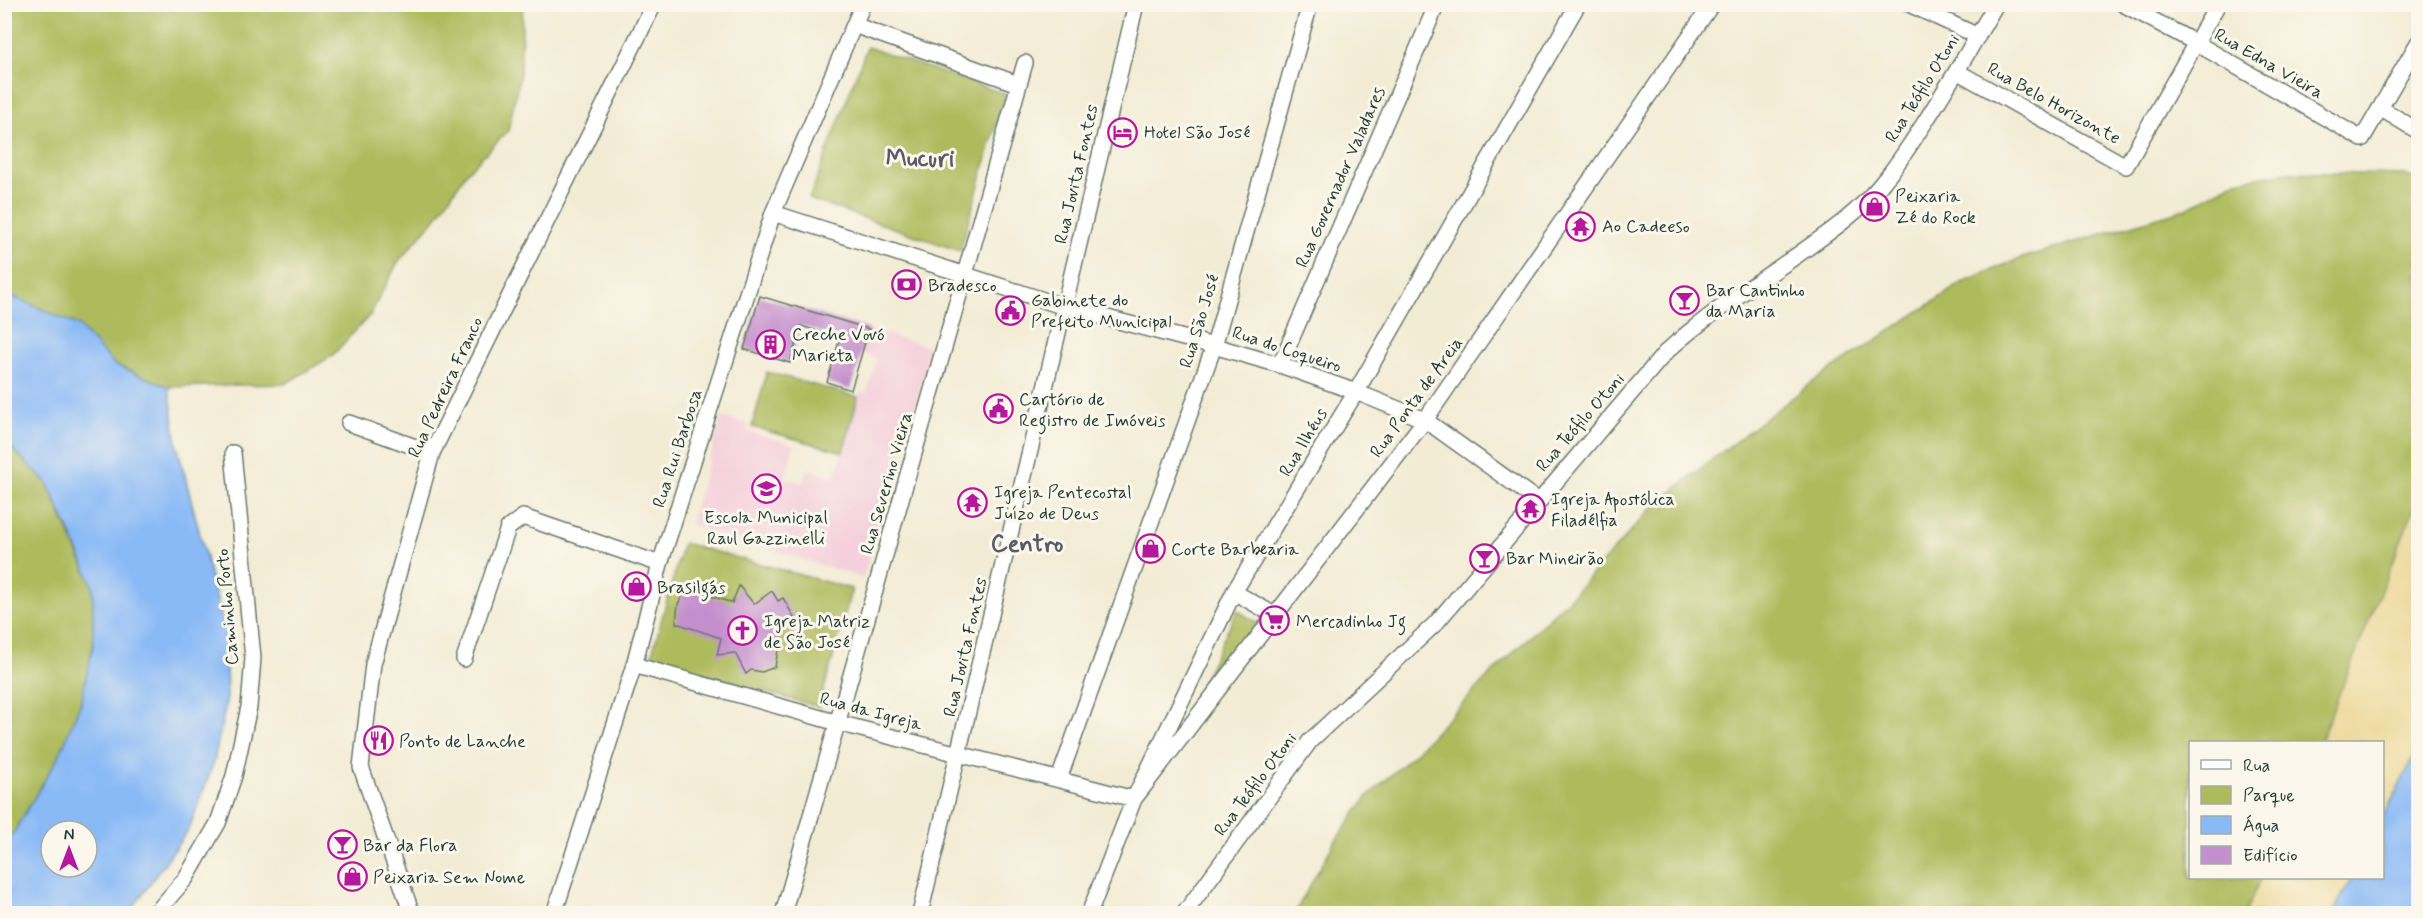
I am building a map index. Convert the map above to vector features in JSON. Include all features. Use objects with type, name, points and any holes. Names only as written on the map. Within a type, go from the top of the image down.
[{"type":"street","name":"Rua Pedreira Franco","points":[[412,914],[361,767],[373,664],[432,453],[654,4]]},
{"type":"street","name":"Rua Rui Barbosa","points":[[554,914],[634,665],[660,564],[773,213],[863,4]]},
{"type":"street","name":"Rua Jovita Fontes","points":[[921,914],[1136,4]]},
{"type":"street","name":"Rua São José","points":[[1059,779],[1214,346],[1310,4]]},
{"type":"street","name":"Rua Governador Valadares","points":[[1280,365],[1437,4]]},
{"type":"street","name":"Rua Ilhéus","points":[[1089,914],[1134,799],[1234,592],[1356,392],[1578,4]]},
{"type":"street","name":"Rua Ponta de Areia","points":[[1134,799],[1425,420],[1712,4]]},
{"type":"street","points":[[1909,4],[1978,36]]},
{"type":"street","name":"Rua Teófilo Otoni","points":[[1184,914],[1310,741],[1436,623],[1665,353],[1695,326],[1845,220],[1874,193],[1896,167],[1958,72],[1996,4]]},
{"type":"street","name":"Rua Edna Vieira","points":[[2123,4],[2196,43],[2362,140],[2380,108]]},
{"type":"street","name":"Rua Belo Horizonte","points":[[1958,72],[2126,166],[2218,4]]},
{"type":"street","points":[[854,25],[1018,84]]},
{"type":"street","points":[[2418,43],[2380,108],[2418,131]]},
{"type":"street","name":"Rua Severino Vieira","points":[[783,914],[1024,63]]},
{"type":"street","name":"Rua do Coqueiro","points":[[773,213],[1065,307],[1280,365],[1356,392],[1425,420],[1539,501]]},
{"type":"street","points":[[349,423],[432,453]]},
{"type":"street","name":"Caminho Porto","points":[[155,914],[186,878],[218,823],[234,776],[249,707],[253,658],[233,453]]},
{"type":"street","points":[[464,658],[508,528],[523,517],[660,564]]},
{"type":"street","points":[[1234,592],[1276,616]]},
{"type":"street","name":"Rua da Igreja","points":[[634,665],[838,723],[1134,799]]},
{"type":"shaded area","points":[[869,329],[933,348],[863,578],[690,524],[722,417],[748,424],[747,431],[794,445],[785,478],[803,483],[808,469],[835,477],[858,397],[861,392],[867,393],[877,359],[861,353]]},
{"type":"green space","points":[[4,5],[523,5],[520,75],[508,131],[467,172],[436,218],[398,262],[370,315],[332,356],[285,384],[169,387],[115,365],[78,325],[5,293]]},
{"type":"green space","points":[[867,47],[1005,94],[960,251],[809,199]]},
{"type":"green space","points":[[2288,172],[2405,175],[2418,180],[2418,499],[2320,741],[2189,741],[2189,879],[2261,879],[2245,913],[1294,914],[1334,843],[1368,796],[1412,756],[1491,674],[1572,596],[1648,512],[1692,475],[1814,381],[1965,281],[2019,259],[2185,209],[2235,181]]},
{"type":"green space","points":[[767,372],[858,397],[843,452],[752,427]]},
{"type":"green space","points":[[5,442],[46,481],[93,587],[93,646],[81,702],[59,756],[5,847]]},
{"type":"green space","points":[[683,543],[852,589],[819,707],[650,661]]},
{"type":"green space","points":[[1237,610],[1257,623],[1192,704]]},
{"type":"sand","points":[[2418,499],[2418,749],[2384,816],[2384,741],[2320,741]]},
{"type":"sand","points":[[2261,879],[2351,879],[2333,913],[2245,913]]},
{"type":"water","points":[[5,293],[78,325],[115,365],[169,387],[177,445],[225,632],[227,698],[214,762],[189,829],[129,913],[5,913],[5,847],[59,756],[81,702],[93,646],[93,587],[46,481],[5,442]]},
{"type":"water","points":[[2418,749],[2418,913],[2333,913],[2351,879],[2384,879],[2384,816]]},
{"type":"building","name":"Creche Vovó Marieta","points":[[760,296],[869,329],[851,390],[827,382],[840,338],[801,326],[790,363],[744,349]]},
{"type":"building","name":"Igreja Matriz de São José","points":[[739,586],[754,604],[772,591],[778,601],[783,598],[794,617],[780,640],[775,667],[762,672],[751,670],[746,674],[735,653],[717,655],[721,638],[676,623],[678,604],[687,588],[732,603]]},
{"type":"place","name":"Hotel São José","points":[[1123,132]]},
{"type":"place","name":"Peixaria Zé do Rock","points":[[1874,206]]},
{"type":"place","name":"Ao Cadeeso","points":[[1581,226]]},
{"type":"place","name":"Bradesco","points":[[907,285]]},
{"type":"place","name":"Bar Cantinho da Maria","points":[[1685,300]]},
{"type":"place","name":"Gabinete do Prefeito Municipal","points":[[1010,310]]},
{"type":"place","name":"Creche Vovó Marieta","points":[[771,344]]},
{"type":"place","name":"Cartório de Registro de Imóveis","points":[[998,409]]},
{"type":"place","name":"Escola Municipal Raul Gazzinelli","points":[[766,488]]},
{"type":"place","name":"Igreja Pentecostal Juízo de Deus","points":[[973,502]]},
{"type":"place","name":"Igreja Apostólica Filadélfia","points":[[1530,509]]},
{"type":"place","name":"Corte Barbearia","points":[[1150,549]]},
{"type":"place","name":"Bar Mineirão","points":[[1485,558]]},
{"type":"place","name":"Brasilgás","points":[[636,587]]},
{"type":"place","name":"Mercadinho Jg","points":[[1275,621]]},
{"type":"place","name":"Igreja Matriz de São José","points":[[743,631]]},
{"type":"place","name":"Ponto de Lanche","points":[[378,741]]},
{"type":"place","name":"Bar da Flora","points":[[342,845]]},
{"type":"place","name":"Peixaria Sem Nome","points":[[352,877]]},
{"type":"district","name":"Mucuri","points":[[920,158]]},
{"type":"district","name":"Centro","points":[[1027,543]]}]
